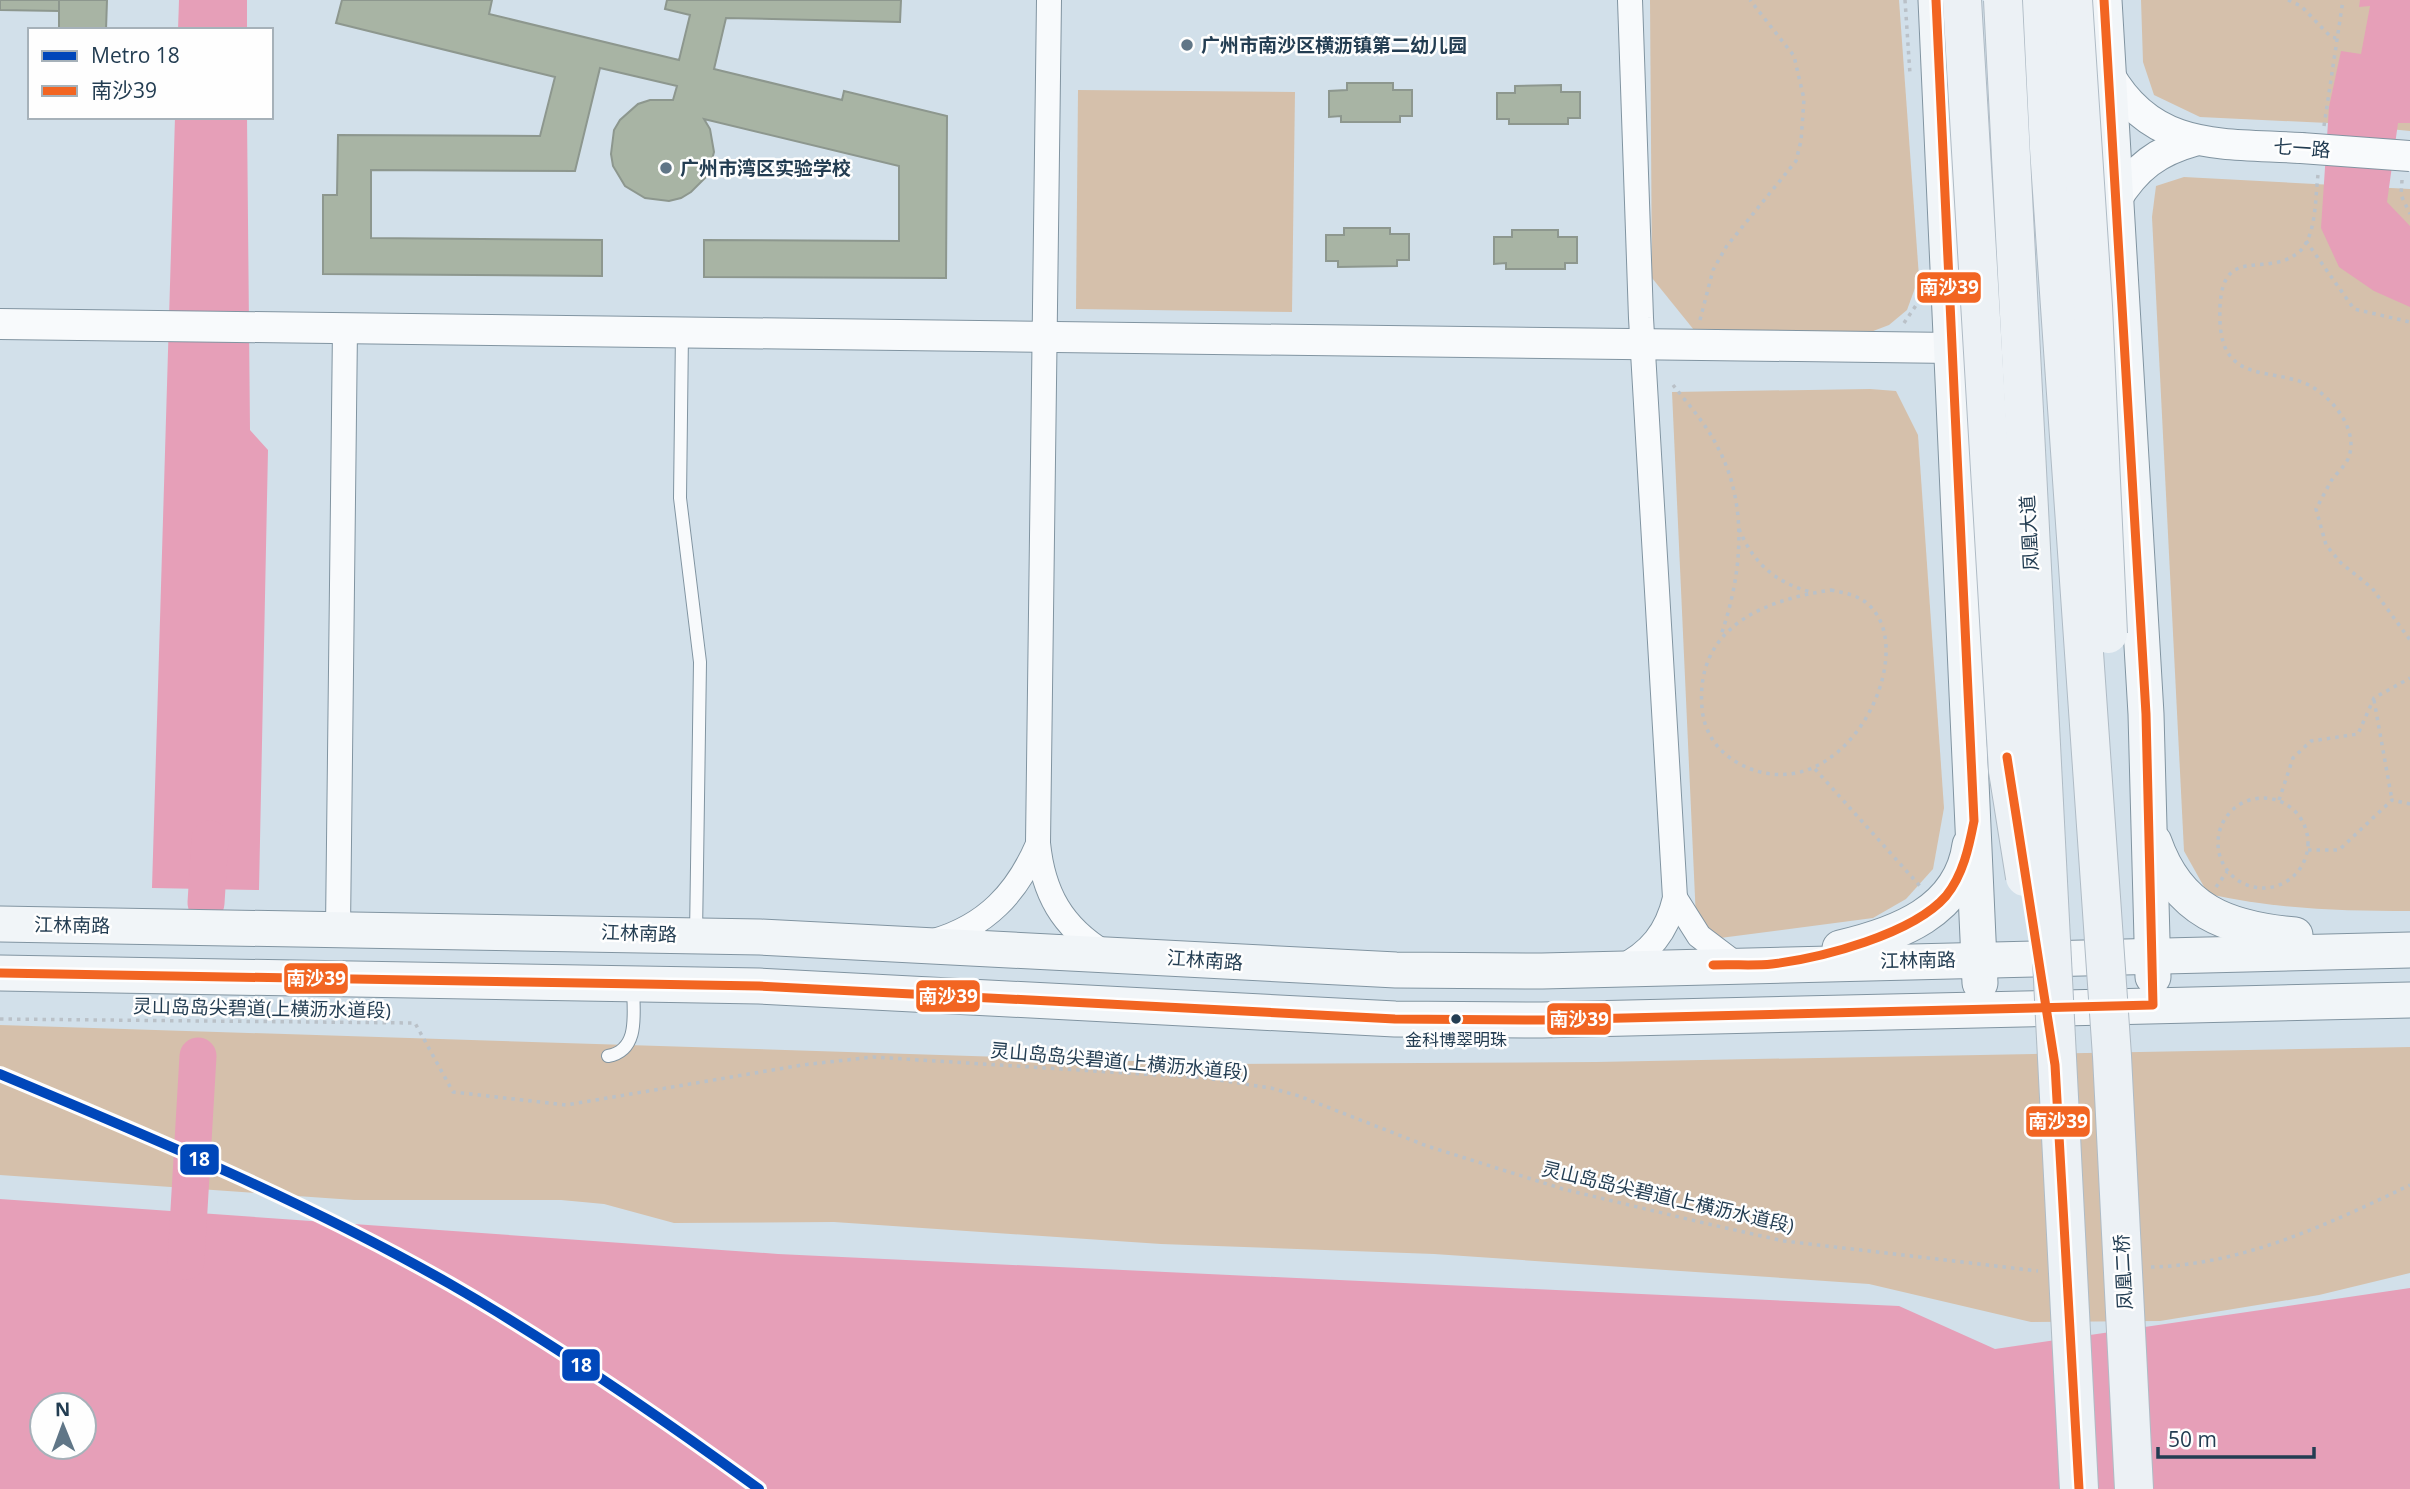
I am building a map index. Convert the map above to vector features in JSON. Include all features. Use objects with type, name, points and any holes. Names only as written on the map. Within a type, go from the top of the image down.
[{"type":"main road","points":[[1936,0],[1981,1008]]},
{"type":"main road","points":[[1962,0],[2007,771],[2055,1065],[2079,1489]]},
{"type":"main road","name":"凤凰大道","points":[[2003,0],[2055,1065]]},
{"type":"main road","points":[[2042,0],[2049,148],[2112,1056]]},
{"type":"main road","points":[[2073,0],[2093,306],[2112,718],[2112,1056]]},
{"type":"main road","points":[[2104,0],[2150,834],[2153,1005]]},
{"type":"main road","points":[[1776,963],[1879,939],[1911,926],[1938,905],[1958,880],[1969,852],[1974,821]]},
{"type":"main road","points":[[2150,834],[2161,862],[2177,887],[2199,907],[2220,920],[2267,932],[2410,944]]},
{"type":"main road","name":"江林南路","points":[[0,924],[696,935],[924,944],[1396,970],[1619,968],[2410,950]]},
{"type":"main road","points":[[0,973],[633,984],[922,993],[1395,1019],[1542,1020],[2410,1000]]},
{"type":"main road","name":"凤凰二桥","points":[[2112,1056],[2134,1489]]},
{"type":"street","points":[[1049,0],[1038,843],[1041,870],[1056,908],[1083,940],[1107,954]]},
{"type":"street","points":[[1619,968],[1636,959],[1662,933],[1675,898],[1643,344],[1630,0]]},
{"type":"street","points":[[2109,74],[2124,98],[2144,118],[2168,132],[2194,141]]},
{"type":"street","points":[[2116,200],[2129,178],[2148,160],[2170,148],[2194,141]]},
{"type":"street","name":"七一路","points":[[2194,141],[2410,156]]},
{"type":"street","points":[[0,324],[1953,348]]},
{"type":"street","points":[[338,928],[345,328]]},
{"type":"street","points":[[924,944],[955,935],[983,919],[1007,898],[1026,872],[1038,843]]},
{"type":"street","points":[[1675,898],[1699,936],[1736,964]]},
{"type":"lane","points":[[682,332],[680,498],[700,662],[696,935]]},
{"type":"lane","points":[[608,1056],[618,1054],[628,1046],[632,1037],[633,984]]},
{"type":"path","points":[[1699,325],[1713,270],[1726,247],[1796,161],[1801,141],[1804,99],[1794,56],[1750,0]]},
{"type":"path","points":[[1905,0],[1910,87]]},
{"type":"path","points":[[2288,0],[2301,6],[2331,37],[2336,38]]},
{"type":"path","points":[[2343,0],[2314,151],[2309,235],[2299,252],[2272,264],[2245,264],[2230,274],[2222,291],[2220,321],[2225,349],[2250,372],[2308,385],[2334,404],[2349,429],[2348,459],[2316,509],[2326,545],[2341,563],[2372,588],[2410,640]]},
{"type":"path","points":[[2306,241],[2354,309],[2410,322]]},
{"type":"path","points":[[1893,331],[1912,314],[1923,291]]},
{"type":"path","points":[[1673,384],[1718,446],[1735,499],[1738,527],[1736,583],[1721,637],[1703,672],[1700,694],[1703,719],[1709,736],[1727,757],[1747,768],[1769,774],[1793,774],[1815,768],[1836,757],[1852,740],[1864,720],[1882,671],[1885,645],[1882,624],[1870,606],[1852,594],[1831,590],[1815,593],[1772,604],[1744,618],[1721,637]]},
{"type":"path","points":[[1738,527],[1746,547],[1759,564],[1785,583],[1815,593]]},
{"type":"path","points":[[2279,801],[2293,758],[2311,741],[2358,734],[2374,698],[2410,678]]},
{"type":"path","points":[[2374,698],[2392,800]]},
{"type":"path","points":[[1815,768],[1938,905]]},
{"type":"path","points":[[2264,797],[2292,808],[2302,820],[2308,834],[2308,850],[2304,864],[2295,876],[2282,885],[2268,889],[2239,882],[2227,872],[2217,844],[2226,816],[2236,806],[2264,797]]},
{"type":"path","points":[[2392,800],[2410,804]]},
{"type":"path","points":[[2308,850],[2339,850],[2392,800]]},
{"type":"path","name":"灵山岛岛尖碧道(上横沥水道段)","points":[[0,1019],[415,1023],[453,1092],[566,1105],[802,1065],[873,1057],[1205,1078],[1299,1096],[1440,1150],[1563,1189],[1704,1223],[1784,1241],[2042,1270]]},
{"type":"path","points":[[2148,1268],[2175,1267],[2286,1240],[2410,1185]]},
{"type":"shaded area","points":[[179,0],[247,0],[247,28],[178,28]]},
{"type":"shaded area","points":[[1650,0],[1899,0],[1919,277],[1907,310],[1889,325],[1868,333],[1694,330],[1652,278]]},
{"type":"shaded area","points":[[2141,0],[2410,0],[2410,131],[2328,123],[2200,117],[2154,95],[2143,62]]},
{"type":"shaded area","points":[[2360,0],[2410,0],[2410,123],[2398,123],[2387,202],[2410,226],[2410,307],[2374,291],[2339,267],[2321,228],[2329,107],[2341,51],[2361,54],[2370,6],[2359,7]]},
{"type":"shaded area","points":[[1078,90],[1295,92],[1292,312],[1076,309]]},
{"type":"shaded area","points":[[175,119],[247,119],[250,430],[268,450],[259,890],[152,888]]},
{"type":"shaded area","points":[[2184,177],[2410,189],[2410,911],[2309,908],[2208,894],[2184,851],[2152,217],[2156,186]]},
{"type":"shaded area","points":[[1870,389],[1896,391],[1918,435],[1944,808],[1933,869],[1906,899],[1873,918],[1697,941],[1672,392]]},
{"type":"shaded area","points":[[0,1025],[1225,1064],[1596,1062],[2410,1047],[2410,1273],[2319,1295],[2160,1321],[2031,1322],[1869,1284],[1434,1254],[1161,1244],[834,1222],[674,1223],[604,1204],[561,1200],[354,1200],[0,1175]]},
{"type":"shaded area","points":[[0,1199],[778,1254],[1899,1306],[1995,1349],[2410,1288],[2410,1489],[0,1489]]},
{"type":"building","points":[[0,0],[59,0],[59,11],[0,10]]},
{"type":"building","points":[[59,0],[107,0],[106,28],[59,28]]},
{"type":"building","points":[[342,0],[492,0],[489,14],[679,60],[690,15],[665,9],[667,0],[901,0],[900,22],[726,18],[714,69],[842,100],[844,91],[947,116],[946,278],[704,277],[704,240],[899,241],[899,166],[704,119],[710,129],[714,152],[708,175],[681,198],[669,201],[645,198],[625,186],[613,166],[611,154],[614,130],[620,120],[638,104],[650,100],[673,100],[677,86],[600,68],[575,171],[371,170],[371,238],[602,240],[602,276],[323,274],[323,195],[337,195],[338,135],[540,136],[555,77],[336,23]]},
{"type":"building","points":[[1347,83],[1393,83],[1393,90],[1412,90],[1412,116],[1400,116],[1400,122],[1341,122],[1341,116],[1329,117],[1329,91],[1347,90]]},
{"type":"building","points":[[1561,85],[1561,92],[1580,92],[1580,118],[1568,118],[1568,124],[1509,124],[1509,119],[1497,119],[1497,93],[1515,93],[1515,86]]},
{"type":"building","points":[[1344,228],[1390,228],[1390,234],[1409,234],[1409,260],[1397,260],[1397,266],[1338,267],[1338,261],[1326,261],[1326,235],[1344,235]]},
{"type":"building","points":[[1512,230],[1558,230],[1558,237],[1577,237],[1577,263],[1565,263],[1565,269],[1506,269],[1506,263],[1494,264],[1494,237],[1512,237]]},
{"type":"waterway","points":[[206,903],[210,839]]},
{"type":"waterway","points":[[186,1261],[198,1056]]},
{"type":"metro line","name":"18","points":[[0,1074],[228,1172],[396,1254],[569,1357],[759,1489]]},
{"type":"transit line","name":"南沙39","points":[[1713,965],[1765,965],[1792,961],[1840,950],[1890,933],[1931,910],[1946,896],[1961,870],[1970,841],[1974,821],[1936,0]]},
{"type":"transit line","name":"南沙39","points":[[0,973],[759,986],[1395,1019],[1542,1020],[2153,1005],[2146,714],[2104,0]]},
{"type":"transit line","name":"南沙39","points":[[2007,757],[2055,1065],[2079,1489]]},
{"type":"place","name":"广州市南沙区横沥镇第二幼儿园","points":[[1187,45]]},
{"type":"place","name":"广州市湾区实验学校","points":[[666,168]]},
{"type":"place","name":"金科博翠明珠","points":[[1456,1019]]}]
